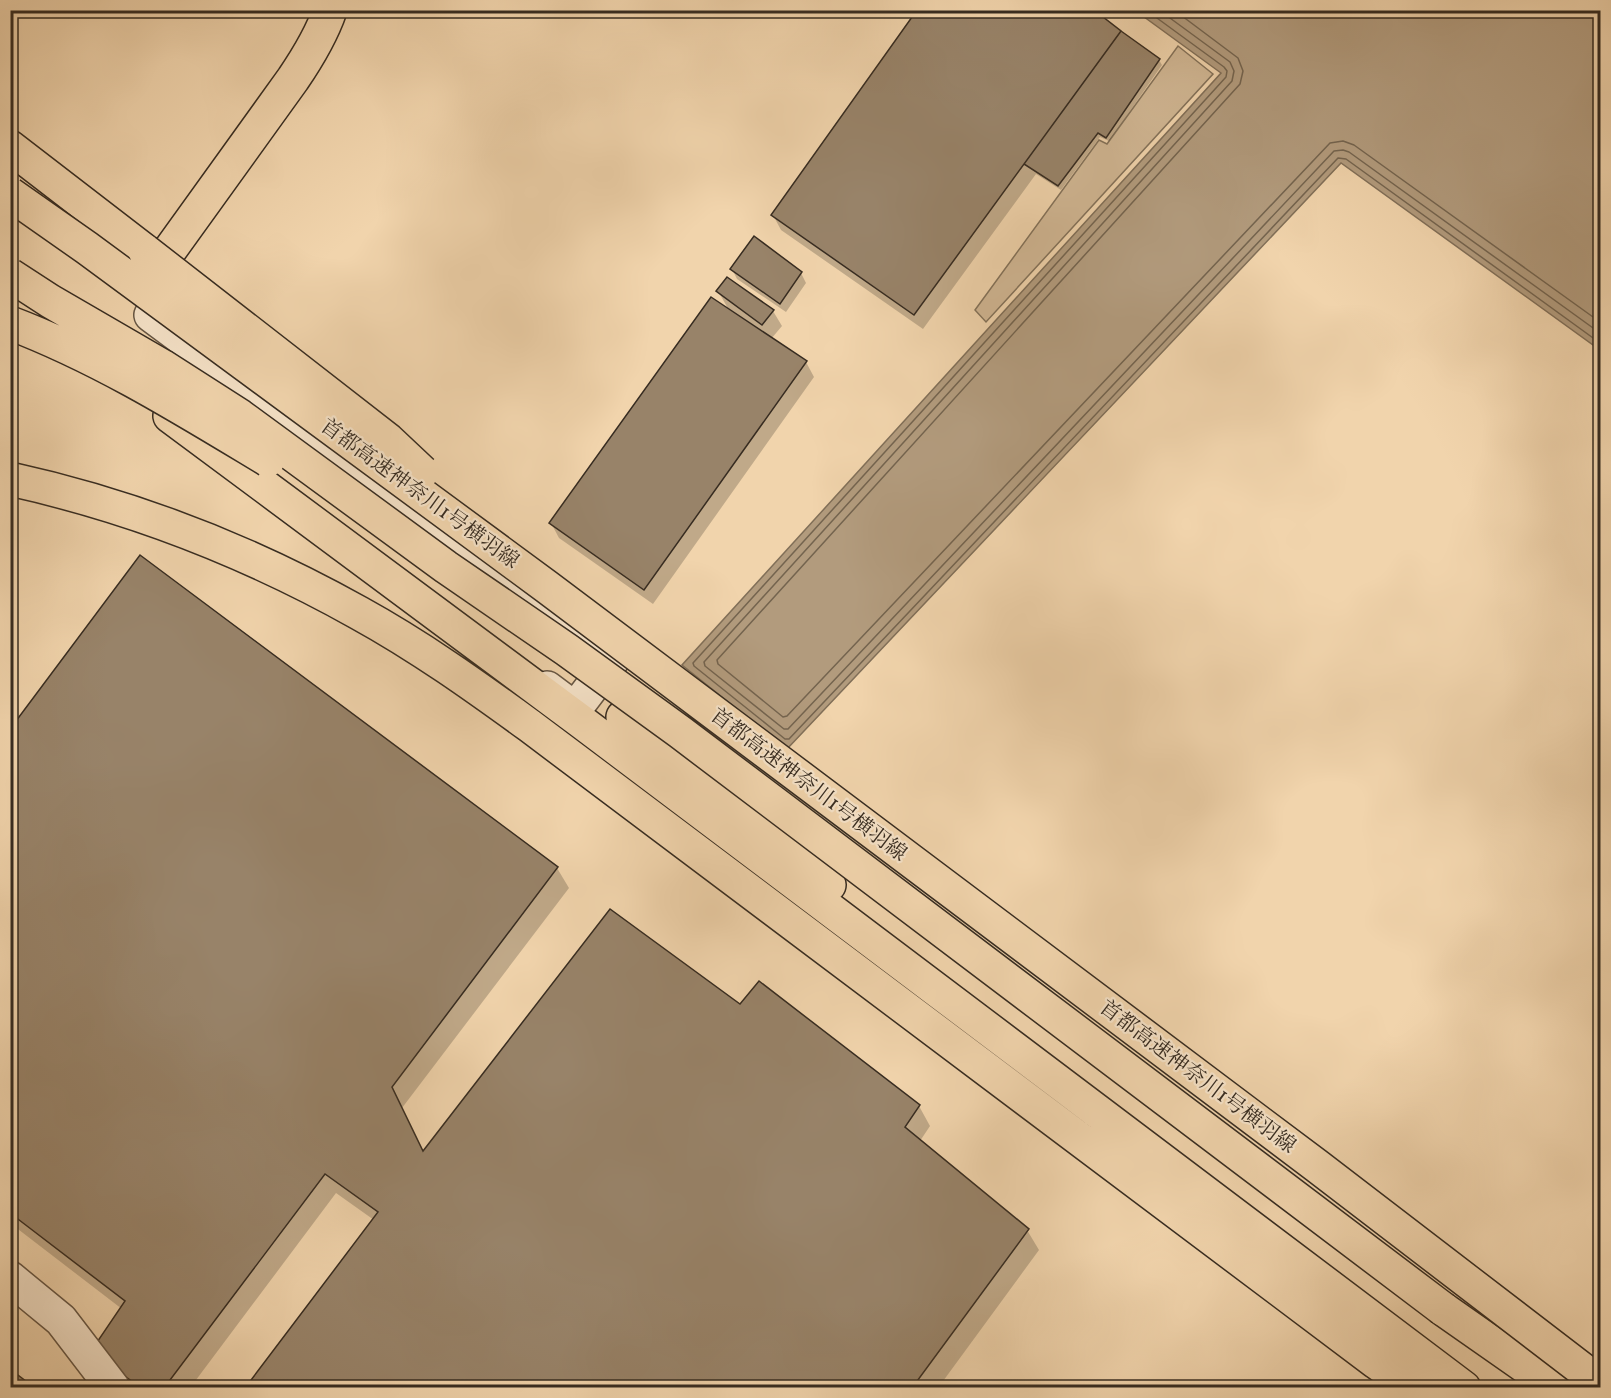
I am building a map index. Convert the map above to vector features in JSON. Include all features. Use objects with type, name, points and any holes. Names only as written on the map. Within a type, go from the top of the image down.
[{"type":"highway","points":[[133,302],[311,53],[325,26],[330,10]]},
{"type":"highway","points":[[10,147],[388,440],[547,587]]},
{"type":"highway","name":"首都高速神奈川1号横羽線","points":[[10,194],[87,248],[547,587],[1317,1166],[1600,1383]]},
{"type":"highway","points":[[10,266],[147,364],[720,790],[786,845],[972,1016]]},
{"type":"highway","points":[[10,275],[162,366],[240,416],[446,567],[634,698],[1443,1309],[1556,1388]]},
{"type":"highway","points":[[10,299],[285,500],[1464,1388]]},
{"type":"highway","points":[[10,323],[125,376],[446,567]]},
{"type":"highway","points":[[10,469],[225,547],[359,613],[412,645],[476,687],[559,747],[1413,1388]]},
{"type":"highway","points":[[10,479],[122,508]]},
{"type":"lane","points":[[10,284],[575,709],[613,659],[133,302]]},
{"type":"lane","points":[[10,1278],[61,1320],[113,1388]]},
{"type":"shaded area","points":[[1178,46],[1213,74],[986,322],[975,310],[1099,140],[1107,144]]},
{"type":"water","points":[[1136,11],[1600,11],[1600,350],[1341,163],[787,749],[682,665],[1221,73]]},
{"type":"building","points":[[917,10],[1094,10],[1121,31],[914,315],[771,215]]},
{"type":"building","points":[[1121,31],[1160,59],[1106,138],[1098,133],[1058,186],[1024,164]]},
{"type":"building","points":[[754,236],[802,272],[780,304],[730,269]]},
{"type":"building","points":[[727,277],[774,310],[762,325],[716,291]]},
{"type":"building","points":[[711,297],[807,361],[644,590],[549,523]]},
{"type":"building","points":[[140,555],[558,867],[392,1087],[423,1151],[610,909],[740,1004],[759,981],[920,1105],[905,1127],[1029,1229],[912,1388],[245,1388],[378,1212],[325,1174],[164,1388],[141,1388],[91,1351],[125,1301],[10,1213],[10,729]]},
{"type":"building","points":[[10,1369],[35,1388],[10,1388]]}]
